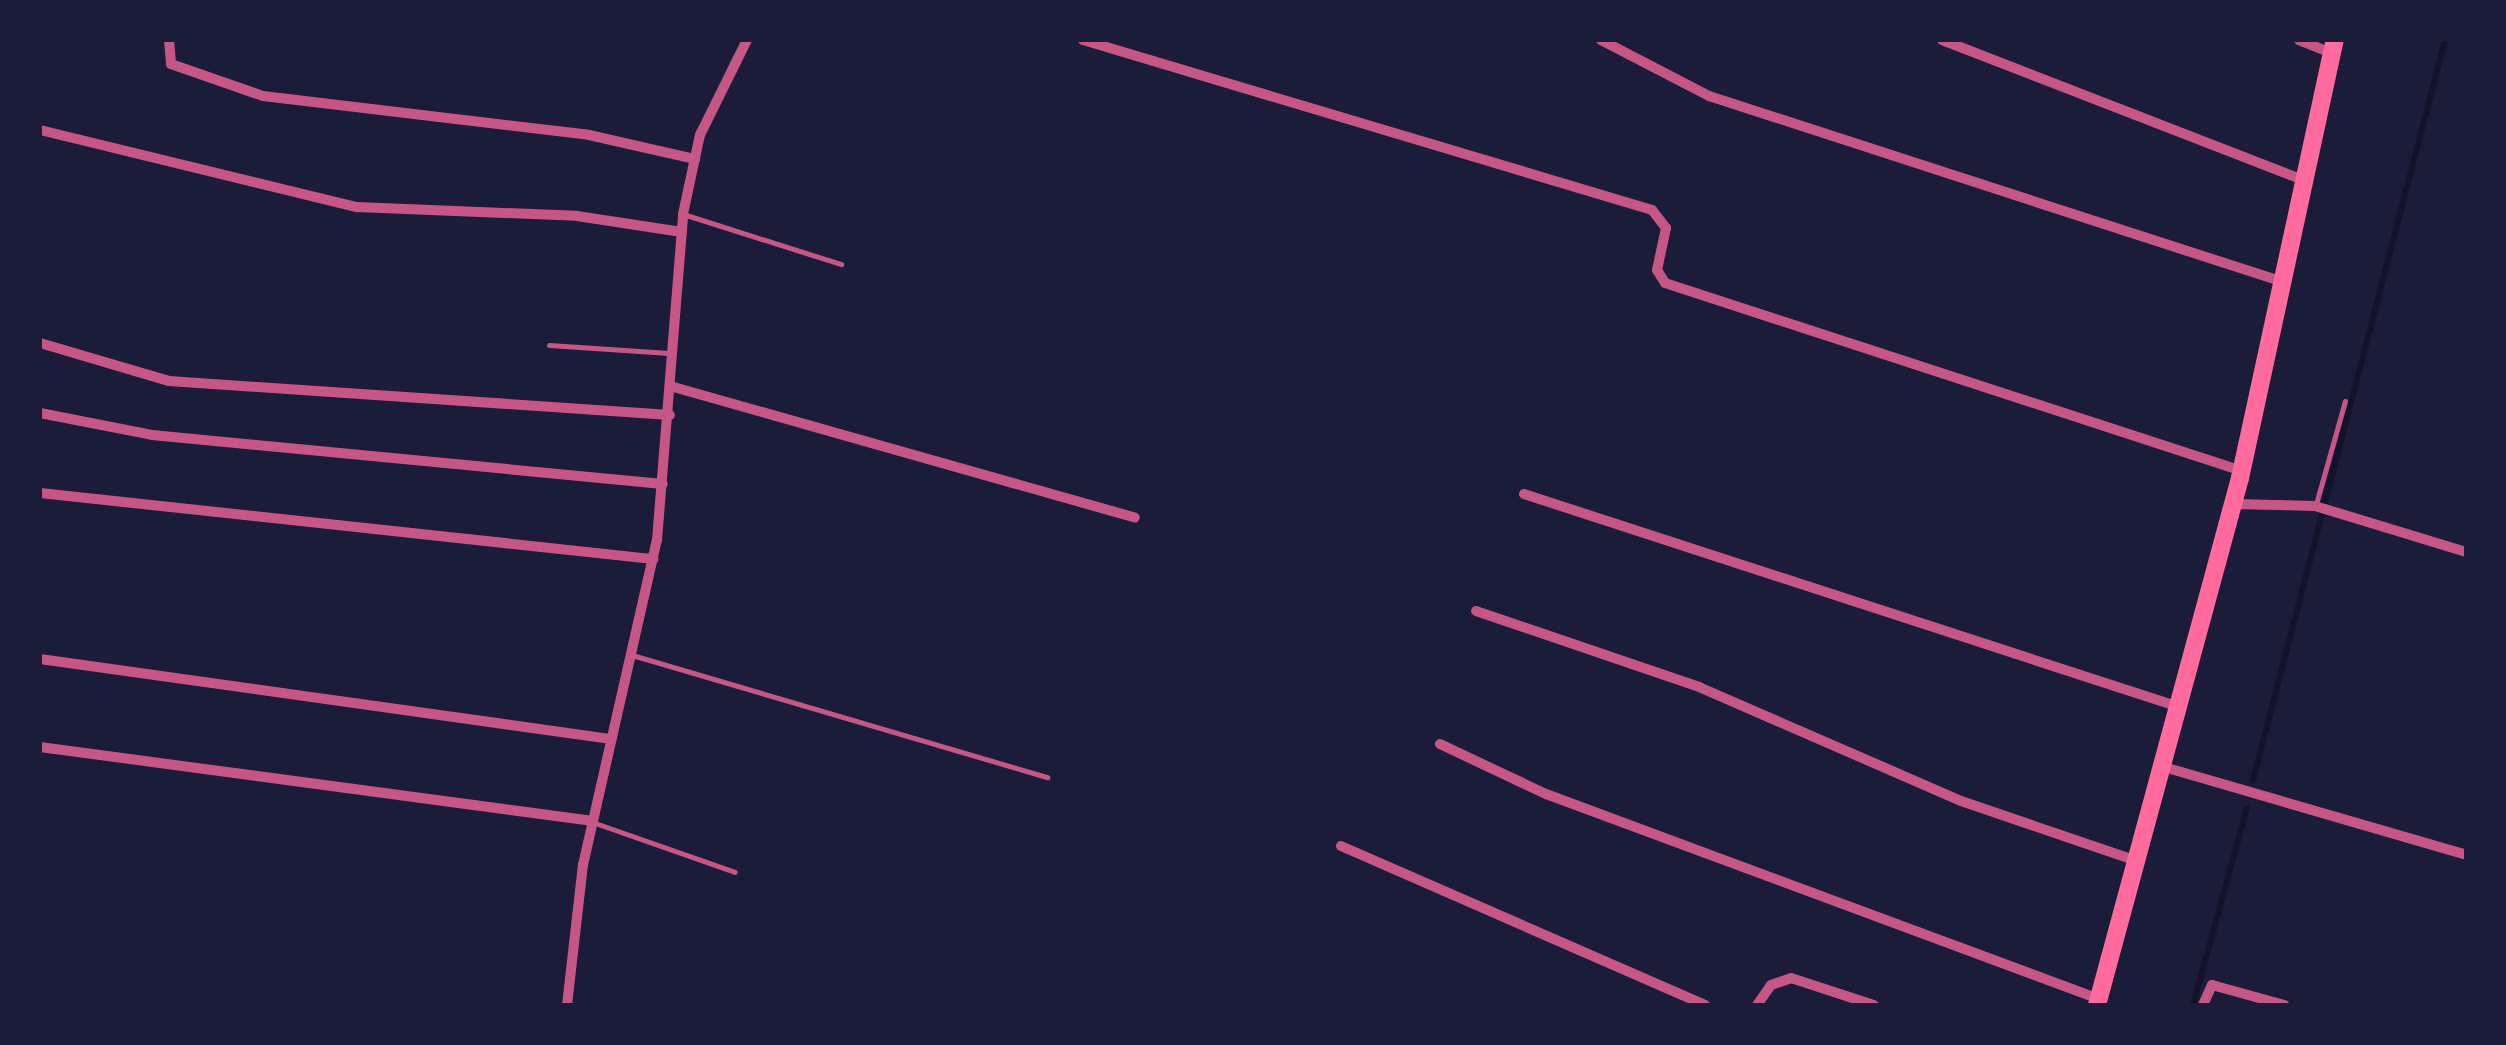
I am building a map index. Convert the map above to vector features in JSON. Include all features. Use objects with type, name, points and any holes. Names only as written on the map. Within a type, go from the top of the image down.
[{"type":"main road","points":[[2098,1002],[2242,471],[2334,46]]},
{"type":"street","points":[[170,40],[171,64],[263,96],[589,134],[695,159]]},
{"type":"street","points":[[567,1005],[592,822],[653,559],[670,414],[669,354],[683,214],[695,159],[748,40]]},
{"type":"street","points":[[1082,40],[1652,210],[1666,228],[1657,270],[1666,283],[2242,471]]},
{"type":"street","points":[[1601,40],[1709,96],[2283,282]]},
{"type":"street","points":[[1942,40],[2303,180]]},
{"type":"street","points":[[2299,40],[2334,46]]},
{"type":"street","points":[[40,130],[358,208],[577,216],[682,232]]},
{"type":"street","points":[[40,343],[169,381],[670,414]]},
{"type":"street","points":[[670,386],[1135,518]]},
{"type":"street","points":[[40,412],[152,435],[663,484]]},
{"type":"street","points":[[40,494],[653,559]]},
{"type":"street","points":[[1524,494],[2180,707]]},
{"type":"street","points":[[2233,504],[2317,507],[2466,552]]},
{"type":"street","points":[[1476,611],[1699,687],[1961,801],[2138,861]]},
{"type":"street","points":[[40,658],[611,739]]},
{"type":"street","points":[[1440,744],[1546,794],[2098,1002]]},
{"type":"street","points":[[40,747],[592,822]]},
{"type":"street","points":[[2164,767],[2466,855]]},
{"type":"street","points":[[1341,846],[1705,1005]]},
{"type":"street","points":[[1756,1005],[1771,984],[1791,978],[1874,1005]]},
{"type":"street","points":[[2204,1005],[2212,985],[2284,1005]]},
{"type":"lane","points":[[683,214],[842,264]]},
{"type":"lane","points":[[549,345],[669,354]]},
{"type":"lane","points":[[2317,507],[2346,401]]},
{"type":"lane","points":[[630,654],[1046,778]]},
{"type":"lane","points":[[592,822],[734,872]]},
{"type":"waterway","points":[[2253,780],[2445,40]]},
{"type":"waterway","points":[[2193,1005],[2247,808]]}]
